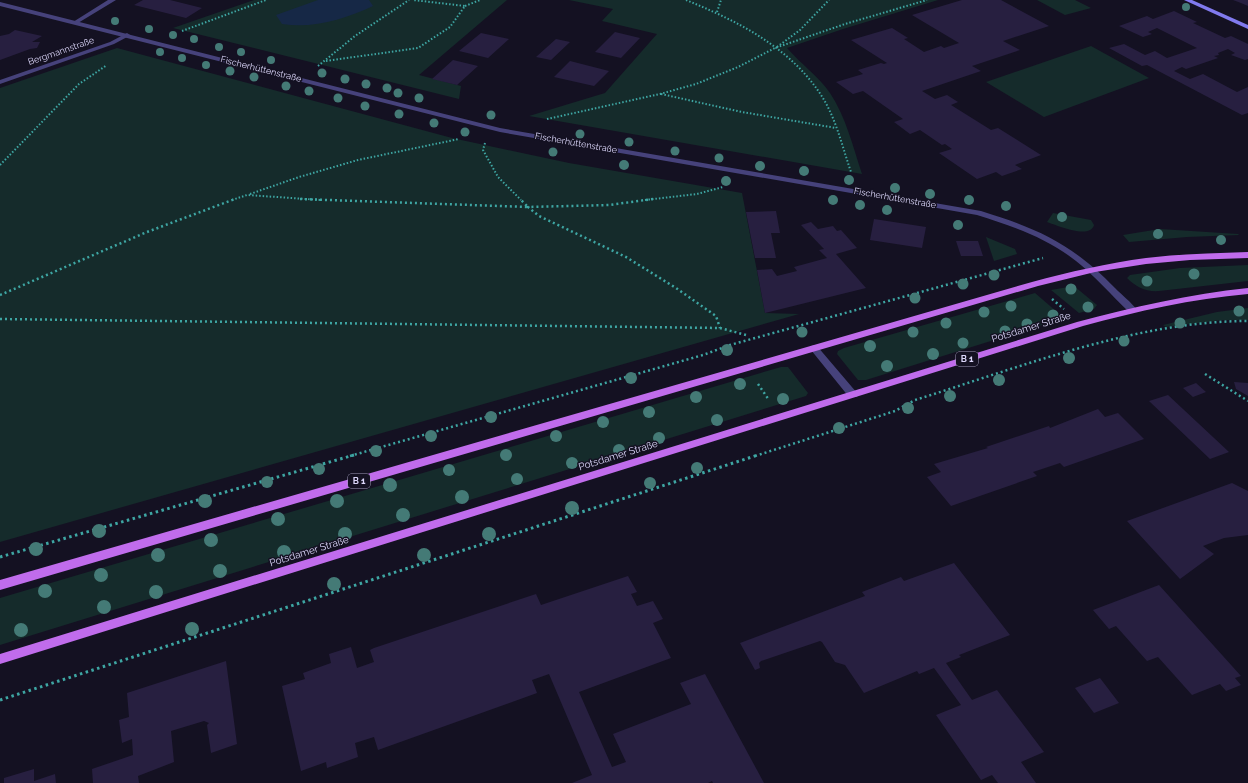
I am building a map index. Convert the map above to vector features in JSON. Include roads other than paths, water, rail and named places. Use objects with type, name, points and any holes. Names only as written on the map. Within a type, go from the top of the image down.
[{"type":"main road","points":[[1187,0],[1248,27]]},
{"type":"main road","name":"B 1","points":[[0,585],[1035,284],[1091,270],[1131,263],[1178,258],[1248,255]]},
{"type":"main road","name":"Potsdamer Straße","points":[[0,659],[1080,324],[1132,310],[1191,297],[1248,291]]},
{"type":"street","points":[[76,22],[113,0]]},
{"type":"street","name":"Fischerhüttenstraße","points":[[0,4],[500,130],[978,213],[1035,233],[1062,247],[1091,270],[1132,310]]},
{"type":"street","name":"Bergmannstraße","points":[[0,82],[112,43],[126,35]]},
{"type":"street","points":[[814,348],[853,395]]},
{"type":"water","points":[[318,0],[369,0],[373,6],[340,19],[317,24],[282,24],[276,15]]}]
